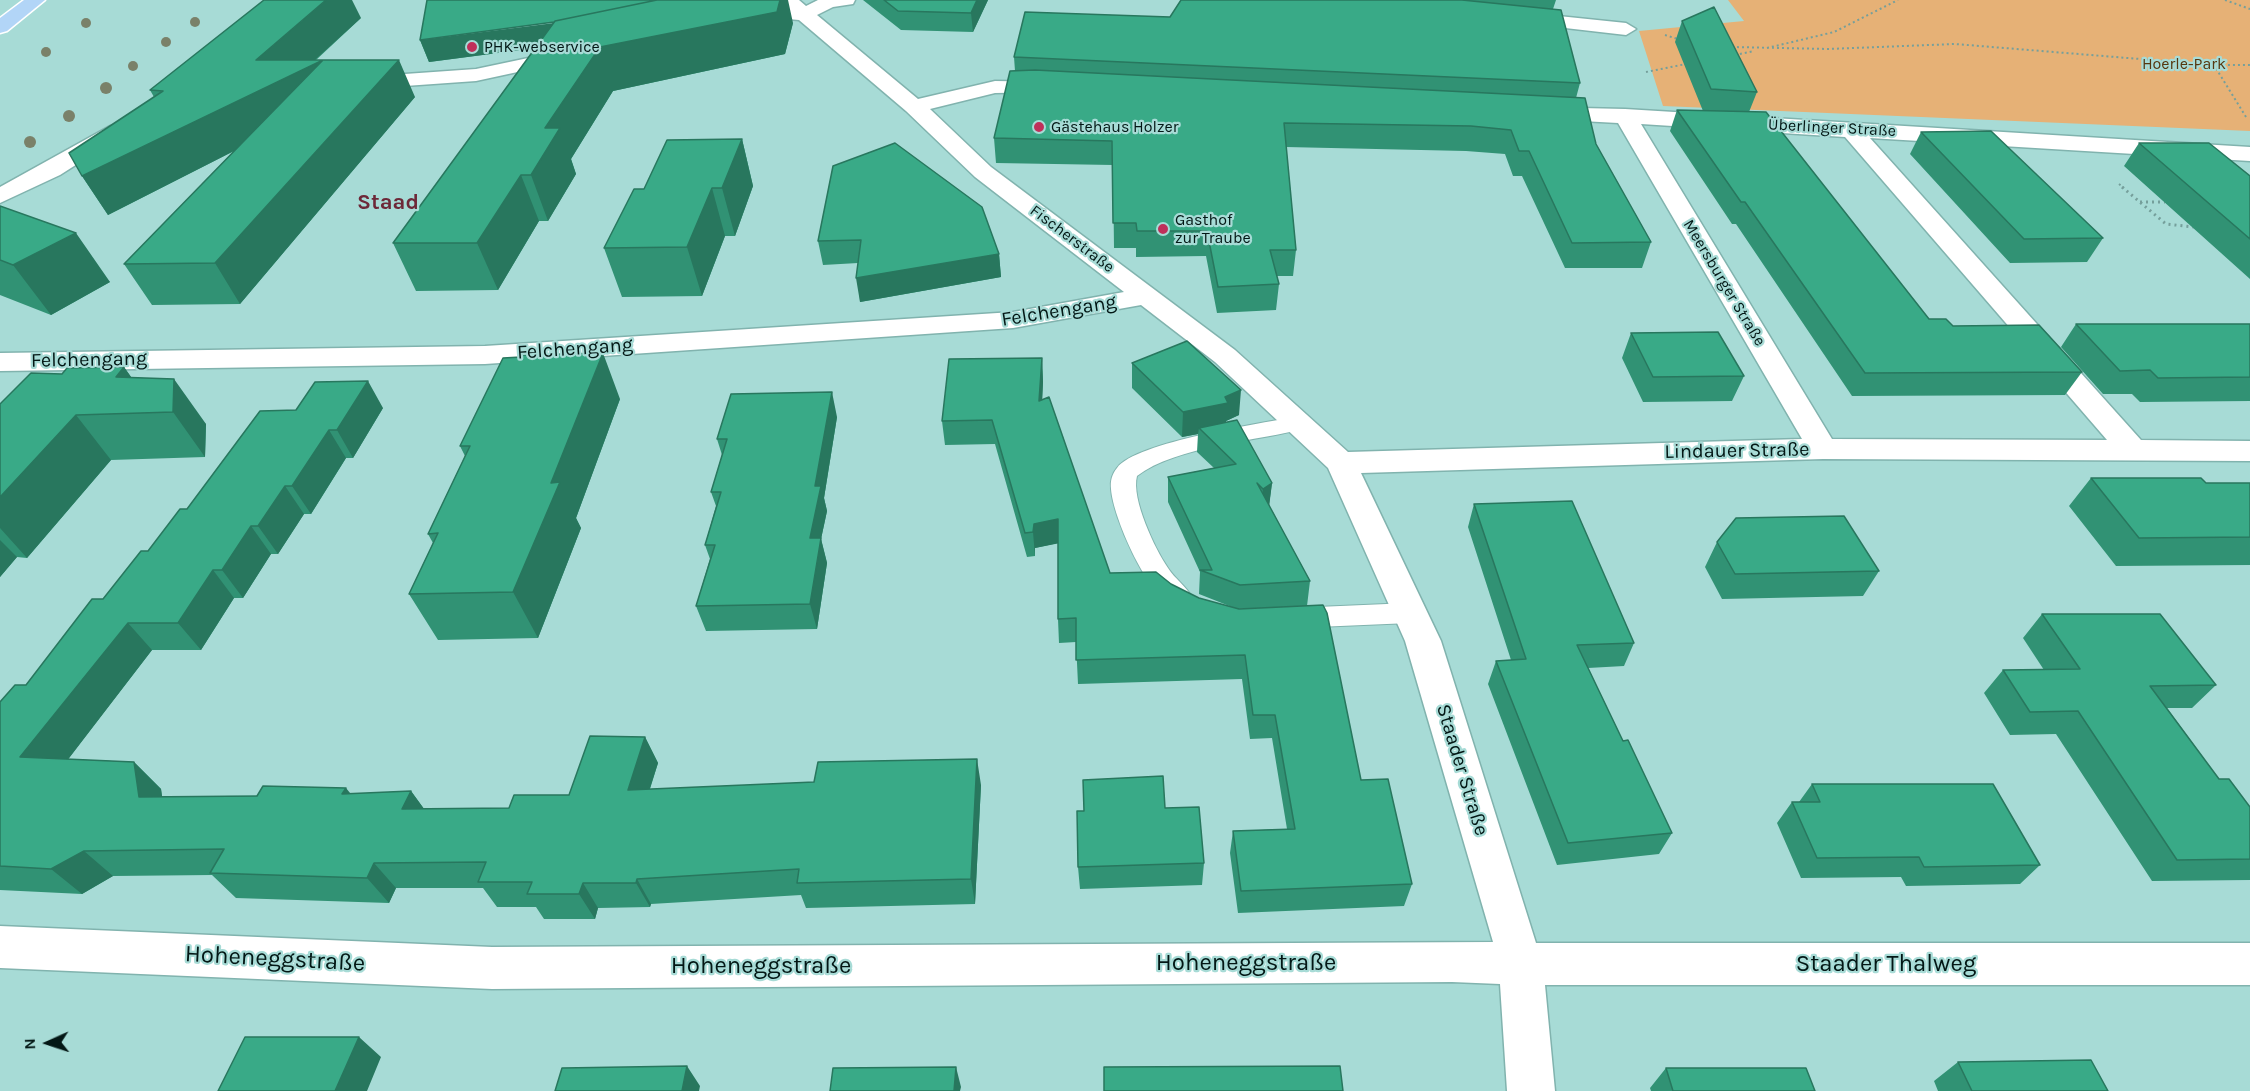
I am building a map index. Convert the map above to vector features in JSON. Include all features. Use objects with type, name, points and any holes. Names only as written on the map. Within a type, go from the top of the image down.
[{"type":"main road","points":[[0,27],[36,0]]},
{"type":"street","name":"Fischerstraße","points":[[787,0],[914,106],[983,172],[1225,356],[1341,462]]},
{"type":"street","points":[[763,16],[804,14],[828,2],[846,0]]},
{"type":"street","points":[[1502,16],[1626,29]]},
{"type":"street","points":[[405,80],[476,75],[587,51]]},
{"type":"street","points":[[914,106],[995,87],[1071,87]]},
{"type":"street","name":"Überlinger Straße","points":[[1519,110],[2250,154]]},
{"type":"street","name":"Meersburger Straße","points":[[1625,116],[1823,449]]},
{"type":"street","points":[[0,196],[52,170],[127,120]]},
{"type":"street","points":[[1850,129],[2132,450]]},
{"type":"street","name":"Felchengang","points":[[0,362],[485,355],[1013,320],[1147,296]]},
{"type":"street","name":"Lindauer Straße","points":[[1341,462],[1823,449],[2250,452]]},
{"type":"street","name":"Staader Straße","points":[[1341,462],[1423,641],[1521,964],[1531,1091]]},
{"type":"street","name":"Hoheneggstraße","points":[[0,947],[492,968],[1452,961],[1521,964]]},
{"type":"street","name":"Staader Thalweg","points":[[1521,964],[2250,964]]},
{"type":"lane","points":[[1197,609],[1164,585],[1142,544],[1122,491],[1126,471],[1139,461],[1176,450],[1299,423]]},
{"type":"lane","points":[[1270,619],[1410,613]]},
{"type":"path","points":[[1726,56],[1834,32],[1898,0]]},
{"type":"path","points":[[2225,0],[2250,9]]},
{"type":"path","points":[[1657,33],[1690,42]]},
{"type":"path","points":[[1731,47],[1761,50],[1955,44],[2250,66]]},
{"type":"path","points":[[1646,72],[1692,63]]},
{"type":"path","points":[[2214,65],[2250,122]]},
{"type":"path","points":[[2074,143],[2166,224],[2194,227]]},
{"type":"path","points":[[2139,202],[2165,202]]},
{"type":"green space","name":"Hoerle-Park","points":[[1728,0],[2250,0],[2250,131],[1663,106],[1639,31],[1744,21]]},
{"type":"building","points":[[264,0],[326,0],[256,60],[323,60],[82,176],[69,153],[163,91],[150,90]]},
{"type":"building","points":[[427,0],[657,0],[554,22],[420,40]]},
{"type":"building","points":[[657,0],[780,0],[777,12],[600,47],[545,128],[560,128],[531,175],[521,175],[477,243],[393,243],[555,21]]},
{"type":"building","points":[[884,0],[977,0],[971,13],[898,11]]},
{"type":"building","points":[[1181,0],[1462,0],[1561,10],[1580,83],[1014,57],[1025,12],[1170,17]]},
{"type":"building","points":[[1714,7],[1757,92],[1711,89],[1682,21]]},
{"type":"building","points":[[323,60],[399,60],[215,263],[124,264]]},
{"type":"building","points":[[1035,70],[1585,98],[1596,144],[1651,242],[1572,243],[1529,151],[1519,151],[1511,130],[1471,126],[1284,123],[1296,250],[1270,250],[1279,284],[1218,287],[1207,231],[1137,231],[1136,223],[1113,223],[1112,141],[994,138],[1010,71]]},
{"type":"building","points":[[1677,110],[1766,112],[1929,319],[1946,319],[1953,326],[2039,325],[2082,372],[1865,373],[1745,202],[1741,202]]},
{"type":"building","points":[[1991,131],[2103,238],[2024,239],[1921,132]]},
{"type":"building","points":[[742,139],[722,188],[712,188],[687,247],[604,248],[634,189],[644,189],[667,140]]},
{"type":"building","points":[[895,143],[982,207],[999,254],[856,278],[861,240],[818,241],[833,166]]},
{"type":"building","points":[[2139,143],[2209,143],[2250,176],[2250,239]]},
{"type":"building","points":[[0,206],[76,233],[13,265],[0,260]]},
{"type":"building","points":[[2076,324],[2250,324],[2250,377],[2158,378],[2150,370],[2120,371]]},
{"type":"building","points":[[1718,332],[1744,376],[1653,377],[1631,333]]},
{"type":"building","points":[[1187,341],[1241,390],[1225,397],[1228,403],[1183,412],[1132,363]]},
{"type":"building","points":[[603,353],[551,483],[560,482],[513,592],[409,594],[438,533],[428,534],[470,446],[460,446],[503,358],[521,357],[522,355]]},
{"type":"building","points":[[1042,358],[1039,401],[1049,397],[1110,573],[1156,572],[1171,584],[1199,598],[1239,609],[1323,605],[1327,613],[1361,780],[1388,779],[1412,884],[1241,891],[1233,831],[1295,829],[1275,715],[1253,715],[1245,655],[1076,660],[1076,618],[1058,619],[1058,519],[1034,524],[1033,532],[1025,533],[992,420],[942,421],[949,359]]},
{"type":"building","points":[[124,367],[116,377],[174,379],[173,412],[76,415],[0,497],[0,404],[31,373],[62,374],[67,368]]},
{"type":"building","points":[[368,381],[337,430],[329,430],[292,486],[285,486],[258,526],[251,526],[222,570],[213,570],[178,623],[128,623],[20,757],[134,762],[139,797],[257,796],[263,786],[346,788],[342,794],[411,791],[402,809],[509,808],[514,795],[569,795],[590,736],[645,737],[628,790],[814,782],[818,762],[977,759],[971,879],[797,883],[799,869],[637,879],[636,883],[583,883],[579,894],[527,894],[532,882],[478,882],[486,862],[374,863],[367,878],[210,873],[224,849],[84,851],[51,869],[0,866],[0,702],[15,685],[26,685],[92,599],[103,599],[141,551],[148,551],[180,509],[187,509],[260,411],[296,410],[315,382]]},
{"type":"building","points":[[832,392],[815,486],[821,486],[810,538],[821,538],[810,604],[696,606],[715,545],[705,545],[721,492],[711,492],[727,439],[717,439],[731,394]]},
{"type":"building","points":[[1237,420],[1272,483],[1263,489],[1257,483],[1310,581],[1240,585],[1200,570],[1212,570],[1168,477],[1236,464],[1199,428]]},
{"type":"building","points":[[2091,478],[2201,478],[2206,483],[2250,483],[2250,537],[2139,538]]},
{"type":"building","points":[[1572,501],[1634,643],[1577,645],[1623,741],[1628,740],[1672,833],[1568,843],[1496,661],[1526,659],[1474,504]]},
{"type":"building","points":[[1844,516],[1879,571],[1735,574],[1717,542],[1736,518]]},
{"type":"building","points":[[2042,614],[2160,614],[2216,685],[2150,686],[2219,779],[2229,779],[2250,807],[2250,859],[2177,860],[2078,711],[2030,712],[2003,670],[2080,669]]},
{"type":"building","points":[[1163,776],[1165,808],[1199,807],[1204,863],[1078,867],[1077,811],[1084,811],[1083,780]]},
{"type":"building","points":[[1812,784],[1993,784],[2040,865],[1924,867],[1919,857],[1817,858],[1792,802],[1820,802]]},
{"type":"building","points":[[245,1037],[359,1037],[335,1091],[218,1091]]},
{"type":"building","points":[[2091,1060],[2108,1091],[1972,1091],[1958,1062]]},
{"type":"building","points":[[687,1066],[682,1091],[555,1091],[562,1068]]},
{"type":"building","points":[[1340,1066],[1343,1091],[1104,1091],[1104,1067]]},
{"type":"building","points":[[956,1067],[954,1091],[830,1091],[833,1068]]},
{"type":"building","points":[[1666,1068],[1806,1068],[1815,1091],[1673,1091]]},
{"type":"place","name":"PHK-webservice","points":[[472,47]]},
{"type":"place","name":"Gästehaus Holzer","points":[[1039,127]]},
{"type":"place","name":"Gasthof zur Traube","points":[[1163,229]]},
{"type":"district","name":"Staad","points":[[388,203]]}]
